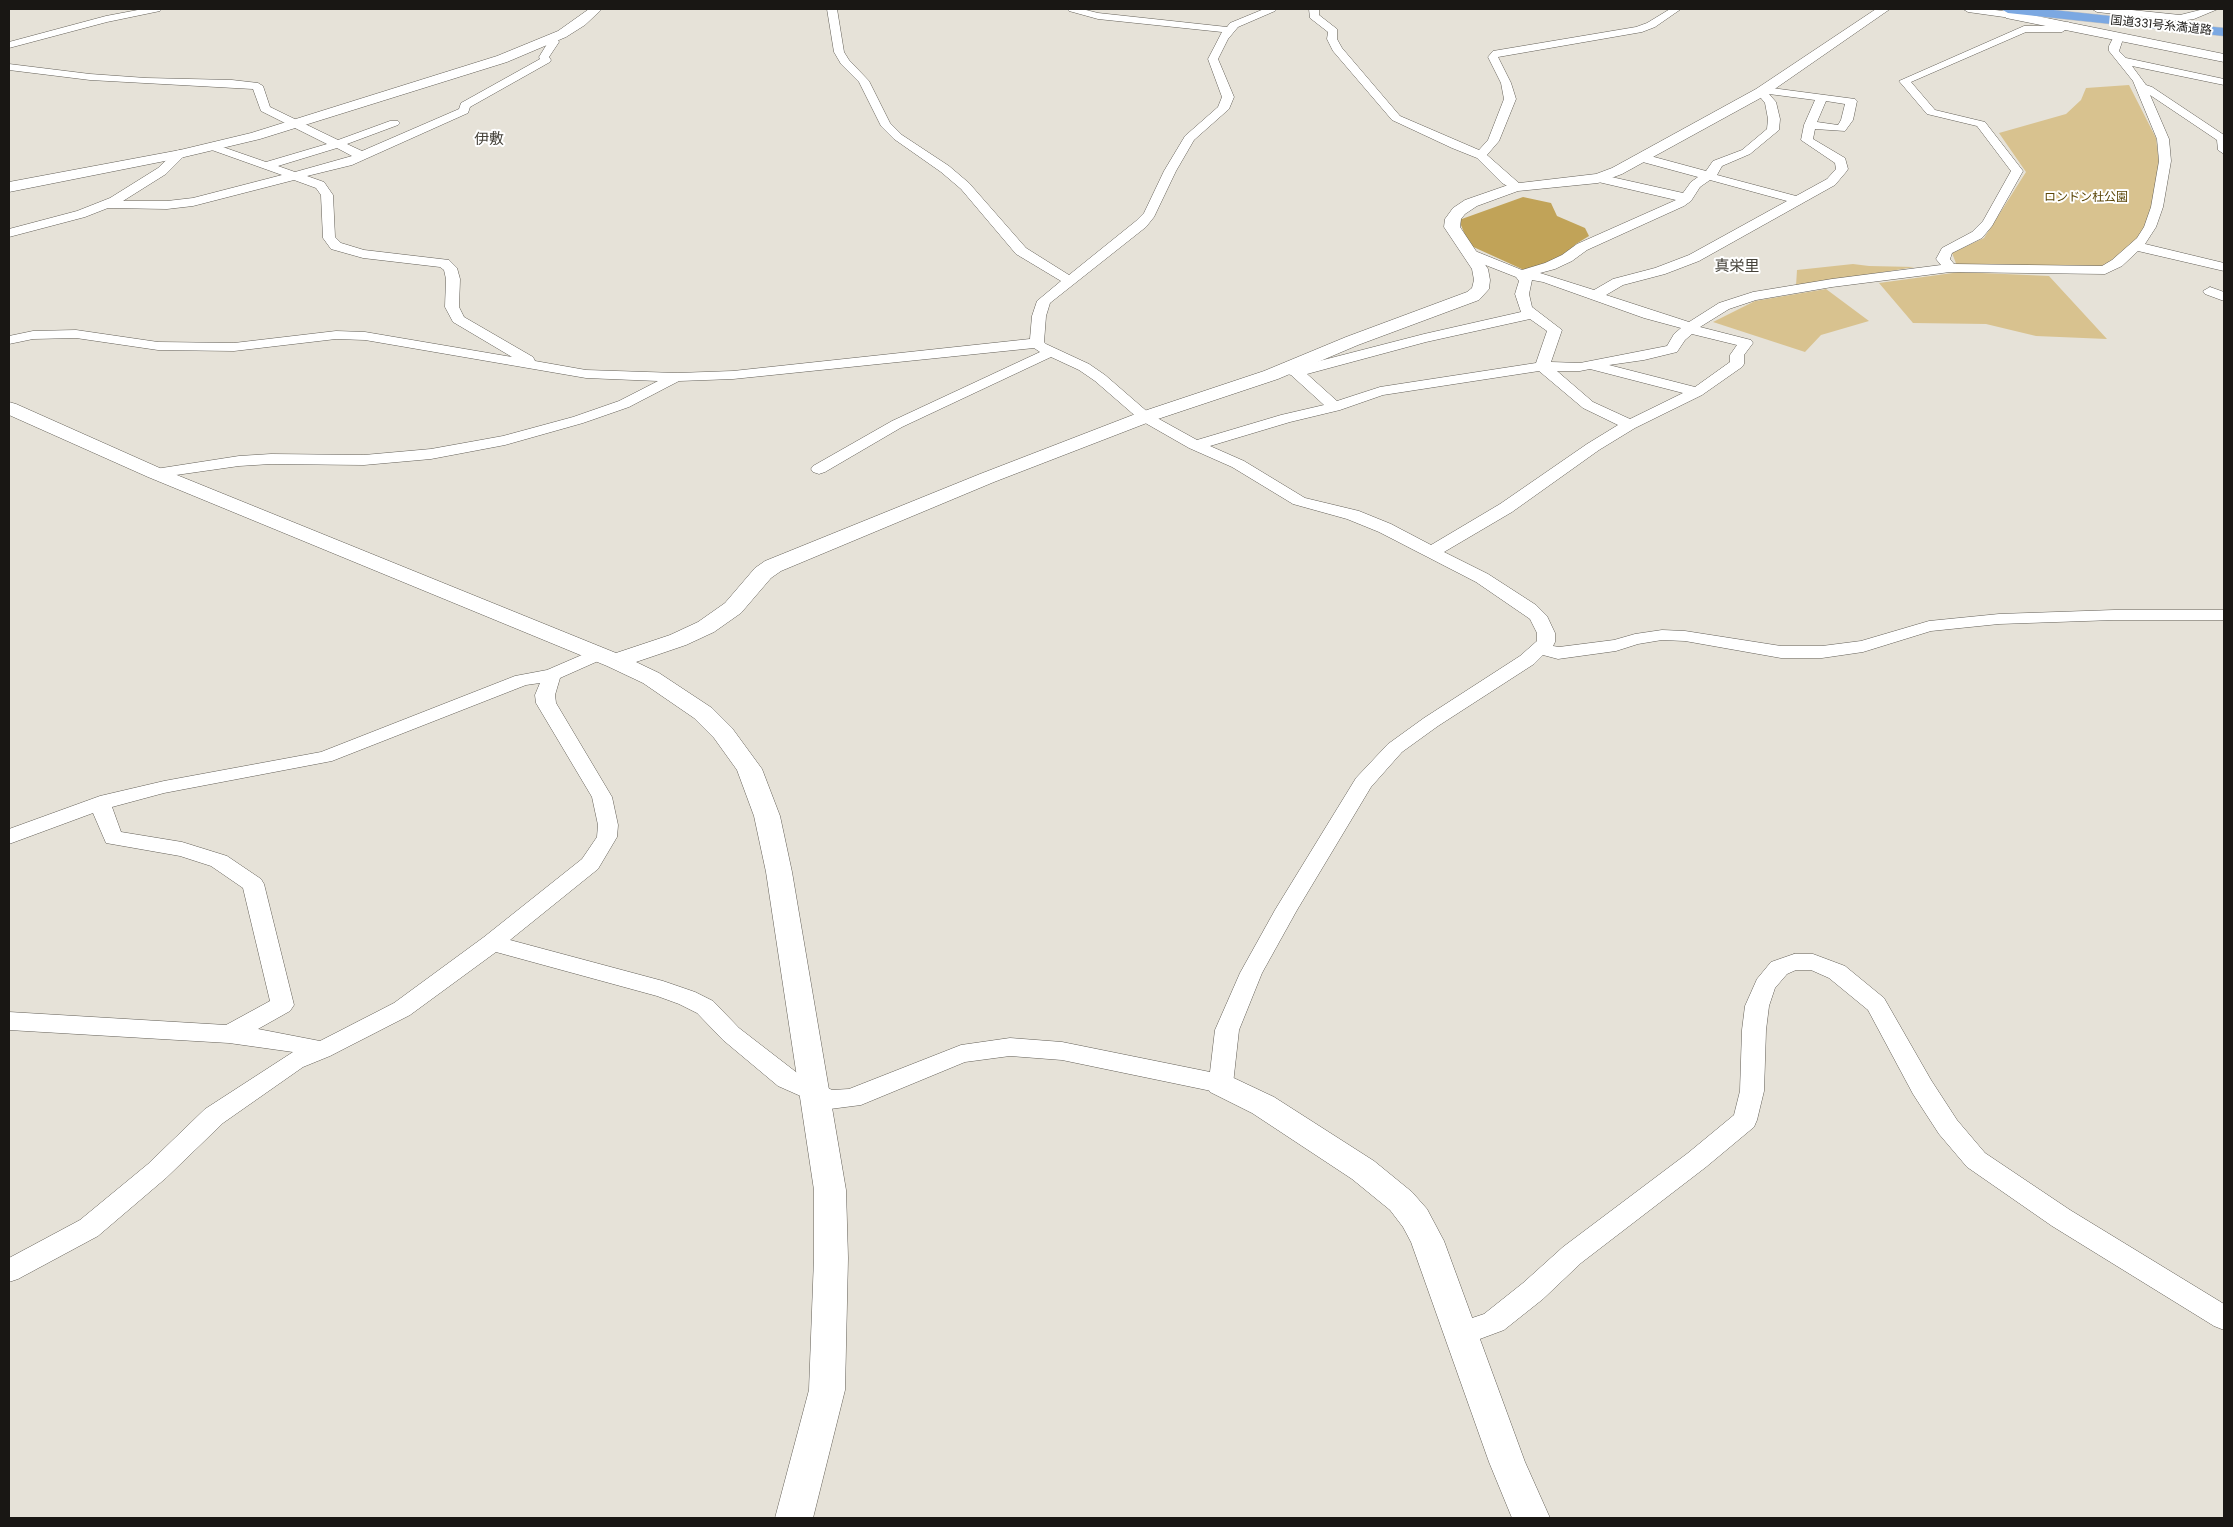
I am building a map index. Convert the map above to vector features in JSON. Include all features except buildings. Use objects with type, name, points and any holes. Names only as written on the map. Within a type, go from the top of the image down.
[{"type":"highway","name":"国道331号糸満道路","points":[[2040,9],[2224,28]]},
{"type":"highway","name":"国道331号糸満道路","points":[[2010,11],[2224,32]]},
{"type":"main road","points":[[2010,11],[2224,58]]},
{"type":"street","points":[[9,45],[106,18],[157,9]]},
{"type":"street","points":[[9,187],[213,147],[295,124],[502,59],[547,42],[581,22],[596,9]]},
{"type":"street","points":[[832,9],[839,52],[845,62],[864,81],[885,124],[898,137],[945,169],[965,186],[1021,252],[1068,280]]},
{"type":"street","points":[[1072,9],[1098,16],[1230,30]]},
{"type":"street","points":[[1038,343],[1039,316],[1044,301],[1068,280],[1141,224],[1150,214],[1170,171],[1189,138],[1223,108],[1228,97],[1213,59],[1223,38],[1230,30],[1248,18],[1272,9]]},
{"type":"street","points":[[1314,9],[1314,16],[1333,31],[1332,39],[1337,49],[1396,118],[1435,137],[1481,155],[1506,180],[1516,186]]},
{"type":"street","points":[[1481,155],[1493,141],[1510,98],[1506,83],[1493,57],[1497,53],[1638,30],[1651,25],[1676,9]]},
{"type":"street","points":[[1291,370],[1352,341],[1473,296],[1480,289],[1482,280],[1480,269],[1452,227],[1453,219],[1459,211],[1471,203],[1516,186],[1598,178],[1618,172],[1763,91],[1884,9]]},
{"type":"street","points":[[1968,9],[2010,11]]},
{"type":"street","points":[[2096,9],[2180,18],[2190,17],[2213,9]]},
{"type":"street","points":[[83,14],[78,17],[106,18]]},
{"type":"street","points":[[1950,268],[1943,259],[1947,251],[1977,235],[1988,223],[2018,171],[1981,124],[1931,112],[1904,81],[2024,29],[2062,29],[2068,25]]},
{"type":"street","points":[[1195,445],[1286,418],[1335,407],[1380,391],[1542,366],[1580,367],[1622,358],[1644,356],[1672,348],[1679,337],[1724,306],[1753,296],[1842,281],[1950,268],[2105,270],[2117,263],[2136,246],[2150,227],[2157,207],[2165,161],[2163,139],[2134,73],[2114,51],[2114,46],[2119,36]]},
{"type":"street","points":[[107,204],[158,205],[193,202],[348,162],[464,112],[466,105],[546,60],[544,57],[554,42],[547,42]]},
{"type":"street","points":[[2123,60],[2224,82]]},
{"type":"street","points":[[9,67],[90,77],[146,81],[232,83],[258,86],[265,109],[362,156]]},
{"type":"street","points":[[2140,87],[2148,89],[2223,139],[2224,150]]},
{"type":"street","points":[[1763,91],[1852,101],[1847,120],[1841,129],[1810,125]]},
{"type":"street","points":[[1521,274],[1550,266],[1567,258],[1582,247],[1680,203],[1687,198],[1695,185],[1706,175],[1714,171],[1717,164],[1746,152],[1773,130],[1774,119],[1770,102],[1763,91]]},
{"type":"street","points":[[1594,296],[1618,282],[1660,271],[1694,258],[1796,200],[1822,189],[1842,169],[1841,161],[1807,140],[1810,125],[1822,98]]},
{"type":"street","points":[[265,166],[338,144],[394,123]]},
{"type":"street","points":[[213,147],[320,184],[327,195],[329,238],[336,246],[363,254],[444,263],[450,268],[453,279],[452,307],[458,319],[538,366]]},
{"type":"street","points":[[9,233],[81,214],[107,204],[162,171],[180,154]]},
{"type":"street","points":[[1643,158],[1796,200]]},
{"type":"street","points":[[1598,178],[1687,198]]},
{"type":"street","points":[[2136,246],[2224,267]]},
{"type":"street","points":[[1431,552],[1506,508],[1593,447],[1630,425],[1696,392],[1736,364],[1737,355],[1746,342],[1649,315],[1546,278],[1521,274],[1470,254]]},
{"type":"street","points":[[1521,274],[1526,281],[1522,294],[1526,309],[1555,330],[1542,366]]},
{"type":"street","points":[[2210,291],[2224,297]]},
{"type":"street","points":[[9,837],[100,803],[164,786],[325,757],[522,680],[552,675],[607,658],[678,640],[706,627],[733,608],[763,573],[773,566],[987,478],[1145,417],[1291,370],[1532,314]]},
{"type":"street","points":[[9,340],[33,335],[76,334],[158,346],[234,347],[328,336],[365,336],[586,374],[677,377],[741,374],[1038,343],[1051,352],[1084,367],[1100,378],[1145,417],[1195,445],[1238,464],[1299,501],[1377,524],[1482,578],[1538,616],[1546,633],[1546,642],[1526,660],[1431,722],[1395,748],[1363,783],[1286,910],[1251,973],[1227,1030],[1221,1084]]},
{"type":"street","points":[[819,469],[897,424],[1051,352]]},
{"type":"street","points":[[1589,365],[1696,392]]},
{"type":"street","points":[[1542,366],[1588,405],[1630,425]]},
{"type":"street","points":[[1291,370],[1335,407]]},
{"type":"street","points":[[155,472],[255,460],[364,460],[431,454],[505,440],[596,415],[677,377]]},
{"type":"street","points":[[9,408],[155,472],[652,678],[703,713],[723,733],[749,769],[767,816],[779,872],[830,1190],[831,1258],[827,1390],[794,1518]]},
{"type":"street","points":[[1541,648],[1558,653],[1616,645],[1635,639],[1662,635],[1685,636],[1781,652],[1822,652],[1863,646],[1929,626],[1999,619],[2114,615],[2224,615]]},
{"type":"street","points":[[9,1271],[88,1228],[157,1171],[214,1116],[295,1061],[322,1050],[402,1009],[576,878],[600,851],[606,837],[608,824],[602,797],[546,703],[545,695],[552,675]]},
{"type":"street","points":[[100,803],[113,838],[182,849],[219,861],[253,884],[282,1005],[229,1034]]},
{"type":"street","points":[[492,943],[687,998],[705,1008],[731,1034],[787,1079],[830,1100],[852,1098],[885,1082],[961,1054],[1010,1047],[1062,1051],[1221,1084],[1263,1106],[1363,1170],[1401,1201],[1415,1218],[1427,1241],[1507,1462],[1531,1518]]},
{"type":"street","points":[[1461,1334],[1494,1322],[1533,1291],[1572,1255],[1697,1160],[1744,1120],[1752,1091],[1754,1030],[1757,1006],[1765,985],[1779,968],[1794,962],[1813,962],[1837,972],[1876,1004],[1922,1087],[1943,1119],[1976,1160],[2061,1218],[2224,1318]]},
{"type":"street","points":[[9,1021],[229,1034],[288,1042],[322,1050]]},
{"type":"green space","name":"ロンドン杜公園","points":[[2129,85],[2156,138],[2160,171],[2153,204],[2145,228],[2138,239],[2113,262],[2100,269],[1957,266],[1952,253],[1984,238],[2026,172],[1999,133],[2066,114],[2081,100],[2086,88]]},
{"type":"green space","points":[[1853,264],[1915,267],[1796,286],[1797,270]]},
{"type":"green space","points":[[1960,272],[2049,276],[2107,339],[2036,336],[1986,324],[1913,323],[1879,283]]},
{"type":"green space","points":[[1826,289],[1869,321],[1821,335],[1805,352],[1713,322],[1755,301]]},
{"type":"shaded area","points":[[1523,197],[1551,203],[1557,216],[1585,228],[1589,236],[1576,244],[1563,257],[1548,264],[1524,270],[1469,245],[1459,220]]},
{"type":"district","name":"伊敷","points":[[489,140]]},
{"type":"district","name":"真栄里","points":[[1737,267]]}]
